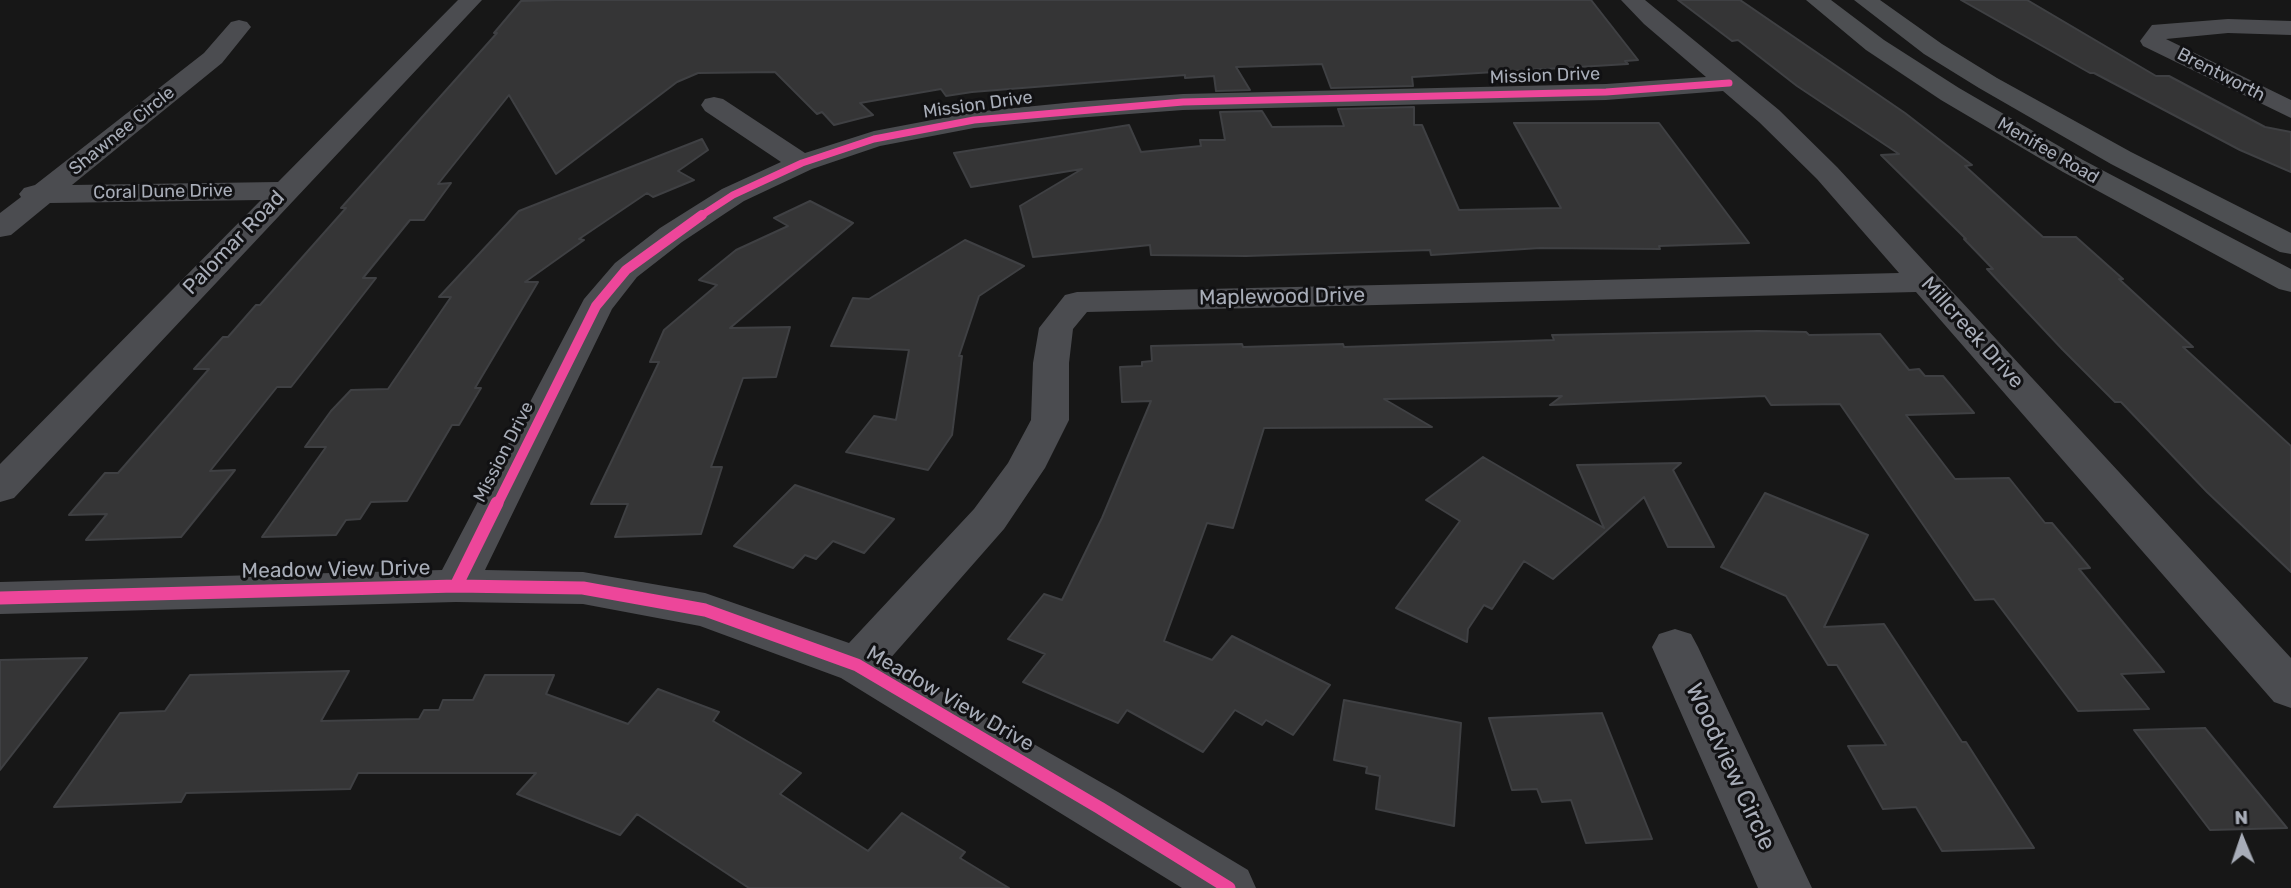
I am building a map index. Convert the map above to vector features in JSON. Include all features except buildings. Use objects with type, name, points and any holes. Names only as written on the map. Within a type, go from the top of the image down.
[{"type":"main road","name":"Menifee Road","points":[[1817,0],[1875,45],[1950,94],[2073,166],[2291,282]]},
{"type":"main road","name":"Menifee Road","points":[[1865,0],[1933,49],[2000,90],[2121,158],[2291,245]]},
{"type":"street","name":"Palomar Road","points":[[0,488],[471,0]]},
{"type":"street","name":"Millcreek Drive","points":[[1632,0],[1799,144],[2291,688]]},
{"type":"street","name":"Brentworth","points":[[2291,29],[2228,26],[2160,30],[2152,41],[2291,110]]},
{"type":"street","name":"Shawnee Circle","points":[[0,228],[213,58],[239,27]]},
{"type":"street","name":"Mission Drive","points":[[456,586],[596,306],[626,270],[671,235],[733,195],[802,163],[874,139],[974,120],[1075,110],[1183,102],[1606,92],[1729,83]]},
{"type":"street","points":[[715,105],[802,163]]},
{"type":"street","name":"Coral Dune Drive","points":[[0,195],[285,191]]},
{"type":"street","name":"Maplewood Drive","points":[[857,665],[989,519],[1025,468],[1050,420],[1051,363],[1056,328],[1077,302],[1926,282]]},
{"type":"street","name":"Meadow View Drive","points":[[0,598],[456,586],[583,589],[705,610],[857,665],[1229,888]]},
{"type":"street","name":"Woodview Circle","points":[[1675,647],[1785,888]]},
{"type":"cycle path","points":[[456,586],[596,306],[626,270],[671,235],[733,195],[802,163],[874,139],[974,120],[1075,110],[1183,102],[1606,92],[1729,83]]},
{"type":"cycle path","points":[[0,598],[456,586],[583,588],[705,610],[857,665],[1100,808],[1229,888]]}]
